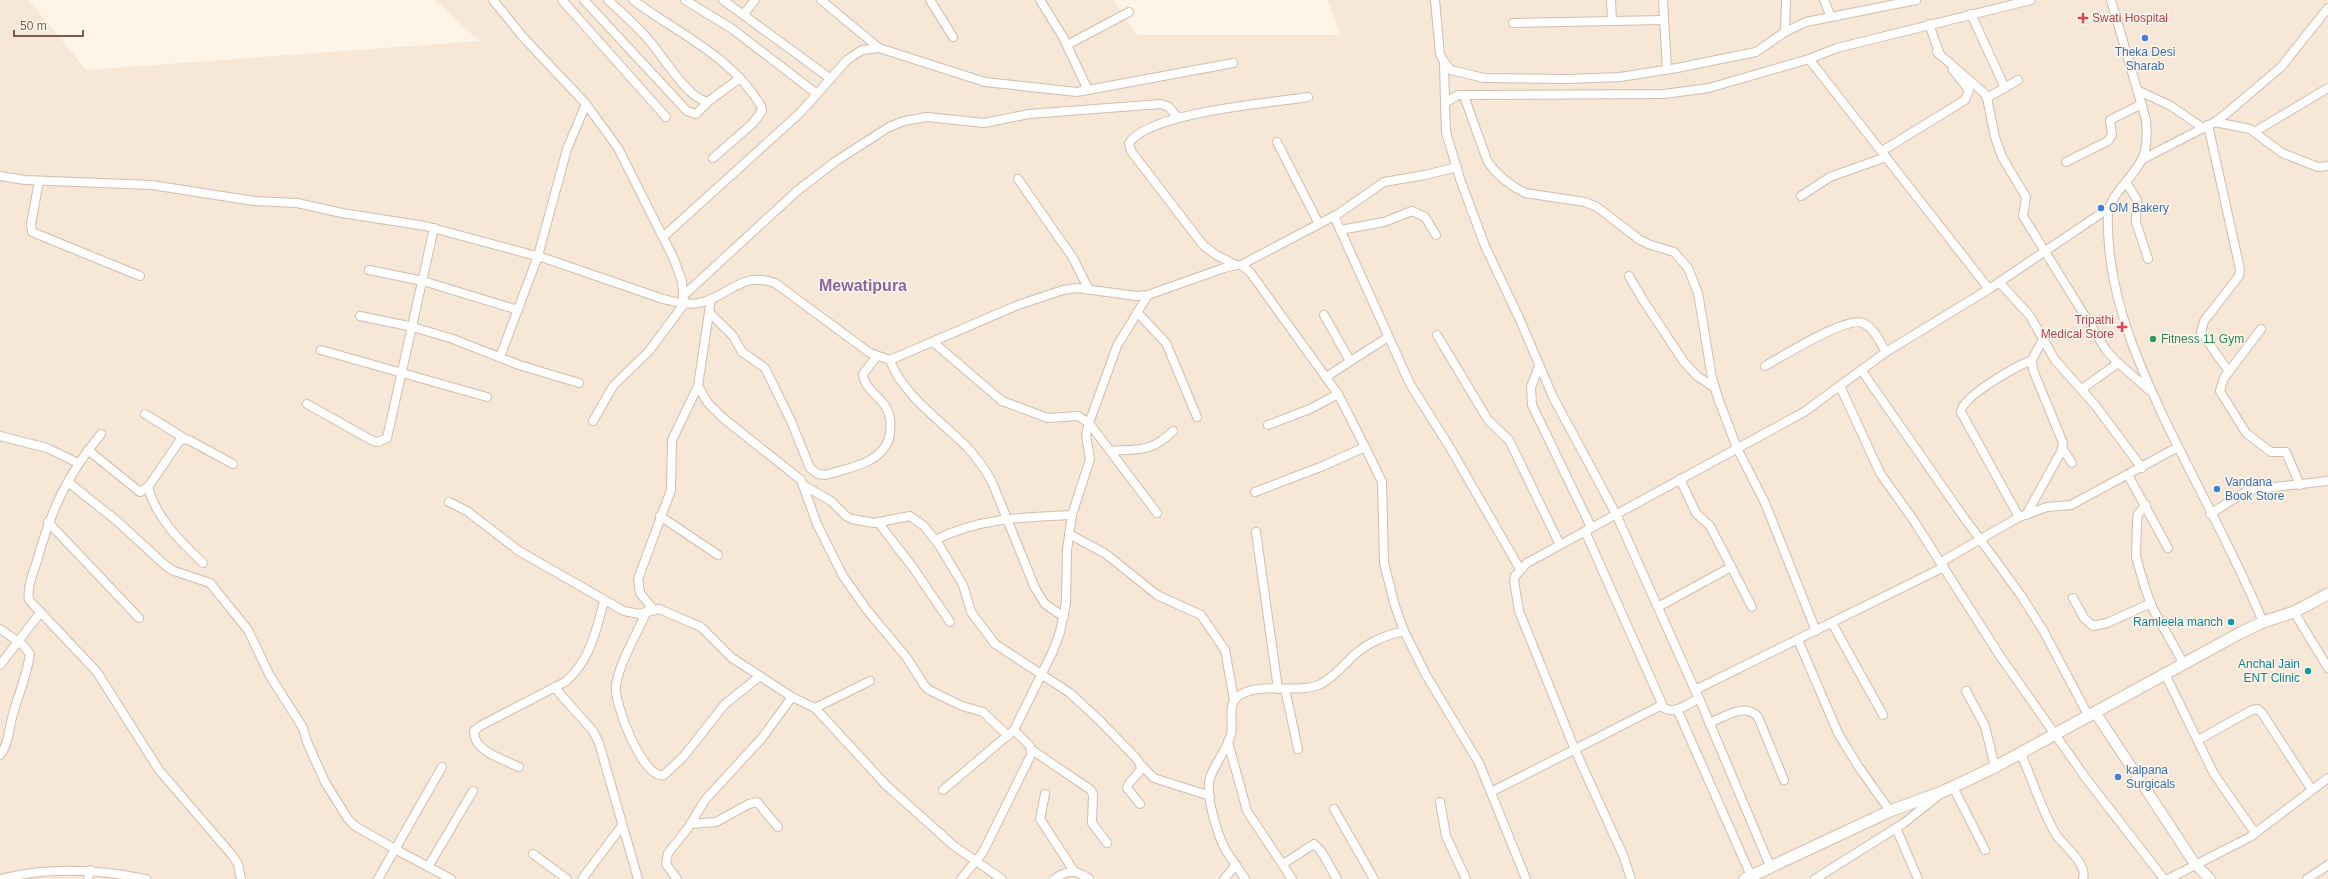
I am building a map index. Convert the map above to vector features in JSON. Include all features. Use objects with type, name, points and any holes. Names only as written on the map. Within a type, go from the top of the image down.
[{"type":"main road","points":[[1748,877],[1890,811],[1942,792],[1995,767],[2021,754],[2092,713],[2263,622],[2294,612],[2328,594]]},
{"type":"street","points":[[493,0],[523,37],[586,104],[618,148],[678,270],[684,300]]},
{"type":"street","points":[[562,0],[666,117]]},
{"type":"street","points":[[584,0],[687,111],[696,114],[740,78]]},
{"type":"street","points":[[608,0],[647,38],[672,70],[696,96],[705,102],[709,102]]},
{"type":"street","points":[[633,0],[698,43],[740,78],[758,102],[762,111],[752,124],[713,158]]},
{"type":"street","points":[[685,0],[731,28],[817,94]]},
{"type":"street","points":[[723,0],[831,79]]},
{"type":"street","points":[[743,15],[755,0]]},
{"type":"street","points":[[821,0],[879,48],[985,82],[1077,92],[1233,63]]},
{"type":"street","points":[[930,0],[953,38]]},
{"type":"street","points":[[1040,0],[1067,45],[1088,90]]},
{"type":"street","points":[[1435,0],[1440,54],[1444,62],[1446,132],[1485,246],[1539,366],[1579,448],[1616,514],[1697,694],[1770,866]]},
{"type":"street","points":[[1611,0],[1612,21]]},
{"type":"street","points":[[1663,0],[1667,70]]},
{"type":"street","points":[[1785,32],[1786,0]]},
{"type":"street","points":[[1824,0],[1830,17]]},
{"type":"street","points":[[1444,62],[1457,72],[1484,78],[1605,77],[1667,70],[1756,52],[1785,32],[1806,22],[1916,0]]},
{"type":"street","points":[[1445,103],[1454,97],[1464,96],[1664,94],[1709,88],[1809,59],[1837,48],[1929,24],[2031,0]]},
{"type":"street","points":[[1631,879],[1623,855],[1575,750],[1519,611],[1514,581],[1520,569],[1526,563],[1804,412],[1886,352],[1989,289],[2108,208],[2143,159],[2147,148],[2148,138],[2142,104],[2112,0]]},
{"type":"street","points":[[2143,159],[2208,125],[2281,67],[2328,8]]},
{"type":"street","points":[[1067,45],[1128,12]]},
{"type":"street","points":[[1971,14],[2005,88]]},
{"type":"street","points":[[1513,23],[1664,20]]},
{"type":"street","points":[[1801,196],[1830,177],[1884,154],[1960,103],[1969,95],[1967,86],[1937,52],[1929,24]]},
{"type":"street","points":[[663,237],[800,113],[852,57],[862,50],[879,48]]},
{"type":"street","points":[[1937,52],[1974,83],[1987,98],[1995,138],[2002,157],[2026,197],[2023,216],[2106,350],[2118,363],[2152,392]]},
{"type":"street","points":[[1809,59],[1989,289]]},
{"type":"street","points":[[1987,98],[2018,80]]},
{"type":"street","points":[[2256,131],[2328,88]]},
{"type":"street","points":[[2138,90],[2208,125],[2256,131],[2282,152],[2318,166],[2328,166]]},
{"type":"street","points":[[1464,96],[1487,160],[1513,186],[1525,193],[1585,202],[1597,207],[1640,240],[1652,246],[1674,252],[1684,261],[1698,293],[1715,388],[1737,448],[1765,503],[1816,631]]},
{"type":"street","points":[[1308,97],[1176,117],[1154,126],[1131,139],[1129,147],[1203,245],[1216,255],[1250,272],[1338,394],[1382,482],[1384,563],[1394,606],[1426,675],[1479,763],[1526,879]]},
{"type":"street","points":[[500,357],[538,256],[567,149],[586,104]]},
{"type":"street","points":[[593,421],[614,386],[649,351],[684,300],[812,179],[889,127],[904,121],[927,117],[984,122],[1029,114],[1161,104],[1169,107],[1176,117]]},
{"type":"street","points":[[2066,162],[2108,141],[2112,135],[2110,120],[2142,104]]},
{"type":"street","points":[[2208,125],[2240,269],[2238,276],[2204,321],[2201,332],[2229,372]]},
{"type":"street","points":[[1277,142],[1319,224]]},
{"type":"street","points":[[0,176],[39,180],[152,185],[254,202],[297,203],[342,213],[434,228],[538,256],[663,299],[684,300],[694,304],[711,299],[749,280],[770,281],[877,356],[890,360],[1018,305],[1063,290],[1077,288],[1137,296],[1148,295],[1238,265],[1334,216],[1384,182],[1425,175],[1457,167]]},
{"type":"street","points":[[1018,179],[1074,258],[1089,290]]},
{"type":"street","points":[[39,180],[31,224],[32,232],[140,276]]},
{"type":"street","points":[[2126,182],[2137,200],[2136,222],[2148,259]]},
{"type":"street","points":[[2108,208],[2110,256],[2122,312],[2135,356],[2210,514],[2247,583],[2263,622]]},
{"type":"street","points":[[1340,230],[1384,222],[1412,210],[1421,213],[1425,217],[1436,235]]},
{"type":"street","points":[[1334,216],[1410,384],[1449,446],[1520,569]]},
{"type":"street","points":[[307,404],[373,441],[383,441],[390,433],[434,228]]},
{"type":"street","points":[[369,270],[423,281],[518,310]]},
{"type":"street","points":[[1630,276],[1643,300],[1684,362],[1697,376],[1715,388]]},
{"type":"street","points":[[1999,282],[2030,316],[2055,360],[2082,389],[2142,468]]},
{"type":"street","points":[[943,790],[1014,730],[1053,651],[1064,617],[1069,534],[1072,515],[1090,459],[1086,435],[1088,423],[1117,346],[1148,295]]},
{"type":"street","points":[[650,610],[640,593],[638,579],[673,484],[672,440],[698,386],[711,299]]},
{"type":"street","points":[[709,312],[733,336],[742,352],[765,368],[791,421],[810,468],[818,474],[825,475],[873,459],[887,444],[891,422],[890,415],[866,384],[863,377],[863,374],[877,356]]},
{"type":"street","points":[[1137,312],[1166,343],[1197,417]]},
{"type":"street","points":[[1324,315],[1350,361]]},
{"type":"street","points":[[360,316],[413,327],[453,339],[520,365],[579,382]]},
{"type":"street","points":[[1765,366],[1831,330],[1850,322],[1858,322],[1869,328],[1886,352]]},
{"type":"street","points":[[2261,330],[2229,372],[2220,387],[2220,391],[2241,428],[2266,450],[2271,452],[2286,452],[2300,485]]},
{"type":"street","points":[[1437,335],[1488,420],[1509,440],[1560,545]]},
{"type":"street","points":[[1326,377],[1388,337]]},
{"type":"street","points":[[2043,340],[2032,360],[2032,370],[2061,438],[2062,448],[2072,463]]},
{"type":"street","points":[[933,342],[1002,401],[1048,418],[1078,416],[1088,423],[1111,451],[1157,513]]},
{"type":"street","points":[[321,350],[487,397]]},
{"type":"street","points":[[890,360],[893,370],[904,385],[977,459],[992,482],[1038,593],[1045,604],[1064,617]]},
{"type":"street","points":[[2022,516],[1960,412],[1963,405],[1983,389],[2015,368],[2032,360]]},
{"type":"street","points":[[2082,389],[2118,363]]},
{"type":"street","points":[[1539,366],[1531,388],[1532,405],[1588,529],[1663,706],[1670,710],[1677,709],[1697,694],[1942,565],[1980,539],[2022,516],[2047,507],[2071,505],[2178,448]]},
{"type":"street","points":[[1862,371],[1874,391],[2020,594],[2092,713],[2195,864],[2210,879]]},
{"type":"street","points":[[698,386],[708,402],[723,418],[797,476],[803,486],[817,524],[843,576],[868,610],[907,658],[917,677],[929,690],[962,706],[983,712],[1008,736]]},
{"type":"street","points":[[1840,386],[1880,472],[2000,656],[2054,735],[2164,879]]},
{"type":"street","points":[[1268,425],[1310,409],[1338,394]]},
{"type":"street","points":[[144,414],[184,438],[234,464]]},
{"type":"street","points":[[1111,451],[1151,448],[1163,441],[1173,431]]},
{"type":"street","points":[[101,434],[78,462],[48,522],[28,594],[31,604],[97,672],[159,770],[232,855],[238,864],[241,879]]},
{"type":"street","points":[[0,436],[47,448],[78,462]]},
{"type":"street","points":[[88,450],[135,490],[140,492],[148,487],[177,442],[184,438]]},
{"type":"street","points":[[1255,492],[1323,466],[1365,447]]},
{"type":"street","points":[[2022,516],[2062,448]]},
{"type":"street","points":[[2128,475],[2146,505],[2168,548]]},
{"type":"street","points":[[1680,479],[1696,513],[1710,526],[1752,607]]},
{"type":"street","points":[[2210,514],[2248,490],[2328,481]]},
{"type":"street","points":[[68,482],[117,521],[166,566],[174,571],[206,581],[215,588],[251,635],[270,676],[303,728],[307,742],[325,782],[348,818],[355,826],[428,866],[436,876],[451,879]]},
{"type":"street","points":[[803,486],[831,501],[846,516],[869,523],[910,516],[924,526],[935,540],[963,585],[971,612],[998,647],[1042,674],[1083,704],[1145,771],[1154,778],[1210,796]]},
{"type":"street","points":[[148,487],[150,497],[164,521],[178,539],[203,563]]},
{"type":"street","points":[[449,502],[467,511],[519,551],[604,601],[632,614],[659,609],[701,627],[726,654],[759,677],[792,697],[814,708],[886,785],[954,846],[1002,879]]},
{"type":"street","points":[[2146,505],[2138,514],[2136,557],[2150,603],[2184,664]]},
{"type":"street","points":[[935,540],[957,530],[1006,518],[1072,515]]},
{"type":"street","points":[[660,516],[718,555]]},
{"type":"street","points":[[48,522],[139,618]]},
{"type":"street","points":[[878,522],[914,569],[950,622]]},
{"type":"street","points":[[1256,532],[1281,689],[1298,749]]},
{"type":"street","points":[[1069,534],[1106,554],[1157,595],[1201,615],[1226,650],[1234,700],[1232,708],[1231,733],[1210,779],[1210,796],[1224,846],[1245,879]]},
{"type":"street","points":[[1658,607],[1731,567]]},
{"type":"street","points":[[2073,598],[2084,618],[2093,626],[2107,623],[2150,603]]},
{"type":"street","points":[[519,767],[478,745],[474,738],[474,731],[480,726],[554,688],[572,676],[586,658],[591,647],[604,601]]},
{"type":"street","points":[[650,610],[620,674],[616,688],[629,734],[644,761],[658,774],[664,775],[677,763],[725,704],[759,677]]},
{"type":"street","points":[[2294,612],[2328,668]]},
{"type":"street","points":[[0,665],[40,613]]},
{"type":"street","points":[[1832,623],[1883,715]]},
{"type":"street","points":[[0,629],[18,642],[30,654],[26,676],[13,712],[6,744],[0,755]]},
{"type":"street","points":[[1234,700],[1247,692],[1313,687],[1324,682],[1368,644],[1383,636],[1404,630]]},
{"type":"street","points":[[1798,640],[1838,734],[1858,766],[1890,811]]},
{"type":"street","points":[[2166,674],[2214,774],[2255,833]]},
{"type":"street","points":[[814,708],[870,681]]},
{"type":"street","points":[[554,688],[593,731],[599,743],[621,827],[638,879]]},
{"type":"street","points":[[1966,690],[1984,726],[1995,767]]},
{"type":"street","points":[[677,879],[669,870],[665,859],[691,824],[705,800],[762,738],[792,697]]},
{"type":"street","points":[[1491,792],[1658,707],[1663,706]]},
{"type":"street","points":[[1677,709],[1748,877]]},
{"type":"street","points":[[2198,740],[2252,710],[2258,709],[2312,790]]},
{"type":"street","points":[[1709,723],[1742,710],[1754,712],[1758,717],[1784,780]]},
{"type":"street","points":[[1014,730],[1027,742],[1032,750],[1091,790],[1093,801],[1092,823],[1107,843]]},
{"type":"street","points":[[1228,742],[1247,811],[1292,879]]},
{"type":"street","points":[[961,879],[976,861],[1004,812],[1032,750]]},
{"type":"street","points":[[2021,754],[2052,825],[2084,872],[2082,879]]},
{"type":"street","points":[[1140,764],[1140,770],[1126,788],[1140,804]]},
{"type":"street","points":[[378,879],[442,767]]},
{"type":"street","points":[[2168,879],[2255,833],[2328,778]]},
{"type":"street","points":[[1953,787],[1985,850]]},
{"type":"street","points":[[428,866],[472,791]]},
{"type":"street","points":[[1815,879],[1896,828],[1942,792]]},
{"type":"street","points":[[1045,794],[1040,819],[1074,871],[1089,879]]},
{"type":"street","points":[[691,824],[716,822],[749,804],[757,802],[778,827]]},
{"type":"street","points":[[1440,802],[1446,836],[1466,879]]},
{"type":"street","points":[[1334,809],[1374,879]]},
{"type":"street","points":[[582,879],[621,827]]},
{"type":"street","points":[[1896,828],[1917,878]]},
{"type":"street","points":[[1283,864],[1314,844],[1317,845],[1321,851],[1337,879]]},
{"type":"street","points":[[533,854],[567,879]]},
{"type":"street","points":[[1224,879],[1236,865]]},
{"type":"street","points":[[2306,879],[2328,865]]},
{"type":"street","points":[[88,879],[90,870]]},
{"type":"street","points":[[0,879],[51,871],[90,870],[146,879]]},
{"type":"street","points":[[1054,879],[1066,872],[1074,871]]},
{"type":"shaded area","points":[[0,0],[29,0],[86,70],[479,41],[435,0],[1113,0],[1137,35],[1341,35],[1327,0],[2328,0],[2328,879],[0,879]]},
{"type":"place","name":"Swati Hospital","points":[[2083,18]]},
{"type":"place","name":"Theka Desi Sharab","points":[[2145,38]]},
{"type":"place","name":"OM Bakery","points":[[2101,208]]},
{"type":"place","name":"Tripathi Medical Store","points":[[2122,327]]},
{"type":"place","name":"Fitness 11 Gym","points":[[2153,339]]},
{"type":"place","name":"Vandana Book Store","points":[[2217,489]]},
{"type":"place","name":"Ramleela manch","points":[[2231,622]]},
{"type":"place","name":"Anchal Jain ENT Clinic","points":[[2308,671]]},
{"type":"place","name":"kalpana Surgicals","points":[[2118,777]]},
{"type":"district","name":"Mewatipura","points":[[863,285]]}]
